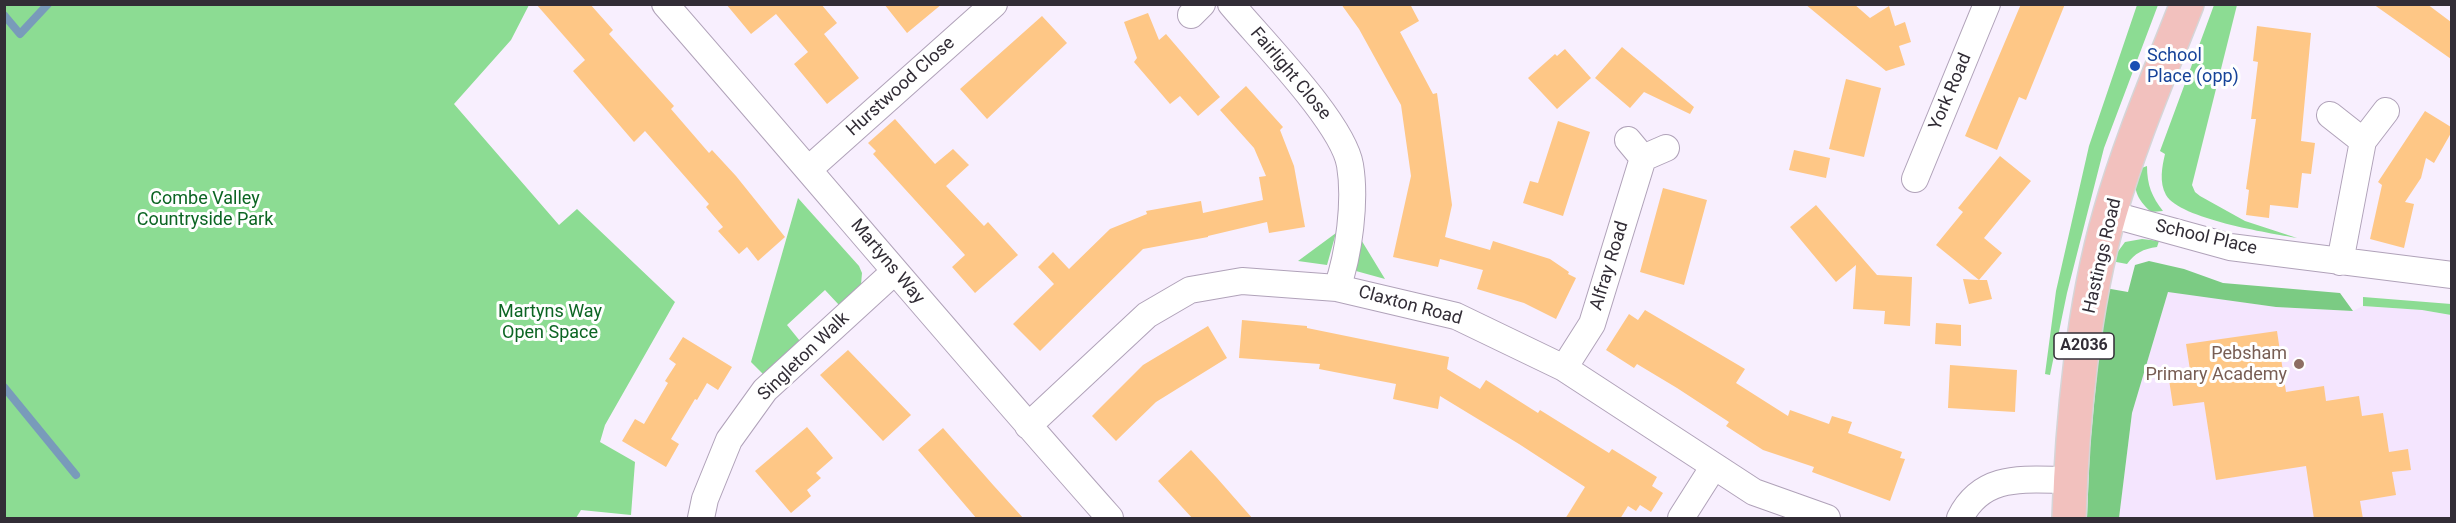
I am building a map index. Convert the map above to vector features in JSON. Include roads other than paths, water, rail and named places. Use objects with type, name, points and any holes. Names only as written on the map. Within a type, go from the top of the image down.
[{"type":"main road","name":"Hastings Road","points":[[2069,519],[2070,480],[2084,344],[2097,269],[2110,214],[2130,151],[2187,4]]},
{"type":"street","name":"Martyns Way","points":[[665,4],[809,169],[894,272],[1110,519]]},
{"type":"street","name":"Hurstwood Close","points":[[809,169],[994,4]]},
{"type":"street","name":"Fairlight Close","points":[[1231,4],[1332,123],[1350,164],[1351,212],[1347,259],[1337,288]]},
{"type":"street","name":"York Road","points":[[1915,179],[1980,7]]},
{"type":"street","points":[[2340,262],[2363,141],[2386,111]]},
{"type":"street","points":[[2330,115],[2363,141]]},
{"type":"street","name":"Alfray Road","points":[[1564,368],[1592,324],[1636,149],[1666,148]]},
{"type":"street","name":"School Place","points":[[2110,214],[2230,247],[2451,275]]},
{"type":"street","name":"Singleton Walk","points":[[701,519],[705,500],[729,440],[765,390],[894,272]]},
{"type":"street","name":"Claxton Road","points":[[1028,426],[1148,315],[1190,290],[1242,281],[1337,288],[1456,316],[1564,368],[1754,492],[1827,519]]},
{"type":"street","points":[[1681,519],[1714,466]]},
{"type":"street","points":[[1960,519],[1968,503],[1980,492],[1997,483],[2014,479],[2070,480]]},
{"type":"waterway","points":[[4,15],[20,34],[48,4]]},
{"type":"waterway","points":[[4,387],[76,475]]},
{"type":"place","name":"School Place (opp)","points":[[2135,66]]},
{"type":"place","name":"Pebsham Primary Academy","points":[[2299,364]]},
{"type":"park label","name":"Combe Valley Countryside Park","points":[[205,209]]},
{"type":"park label","name":"Martyns Way Open Space","points":[[550,322]]}]
